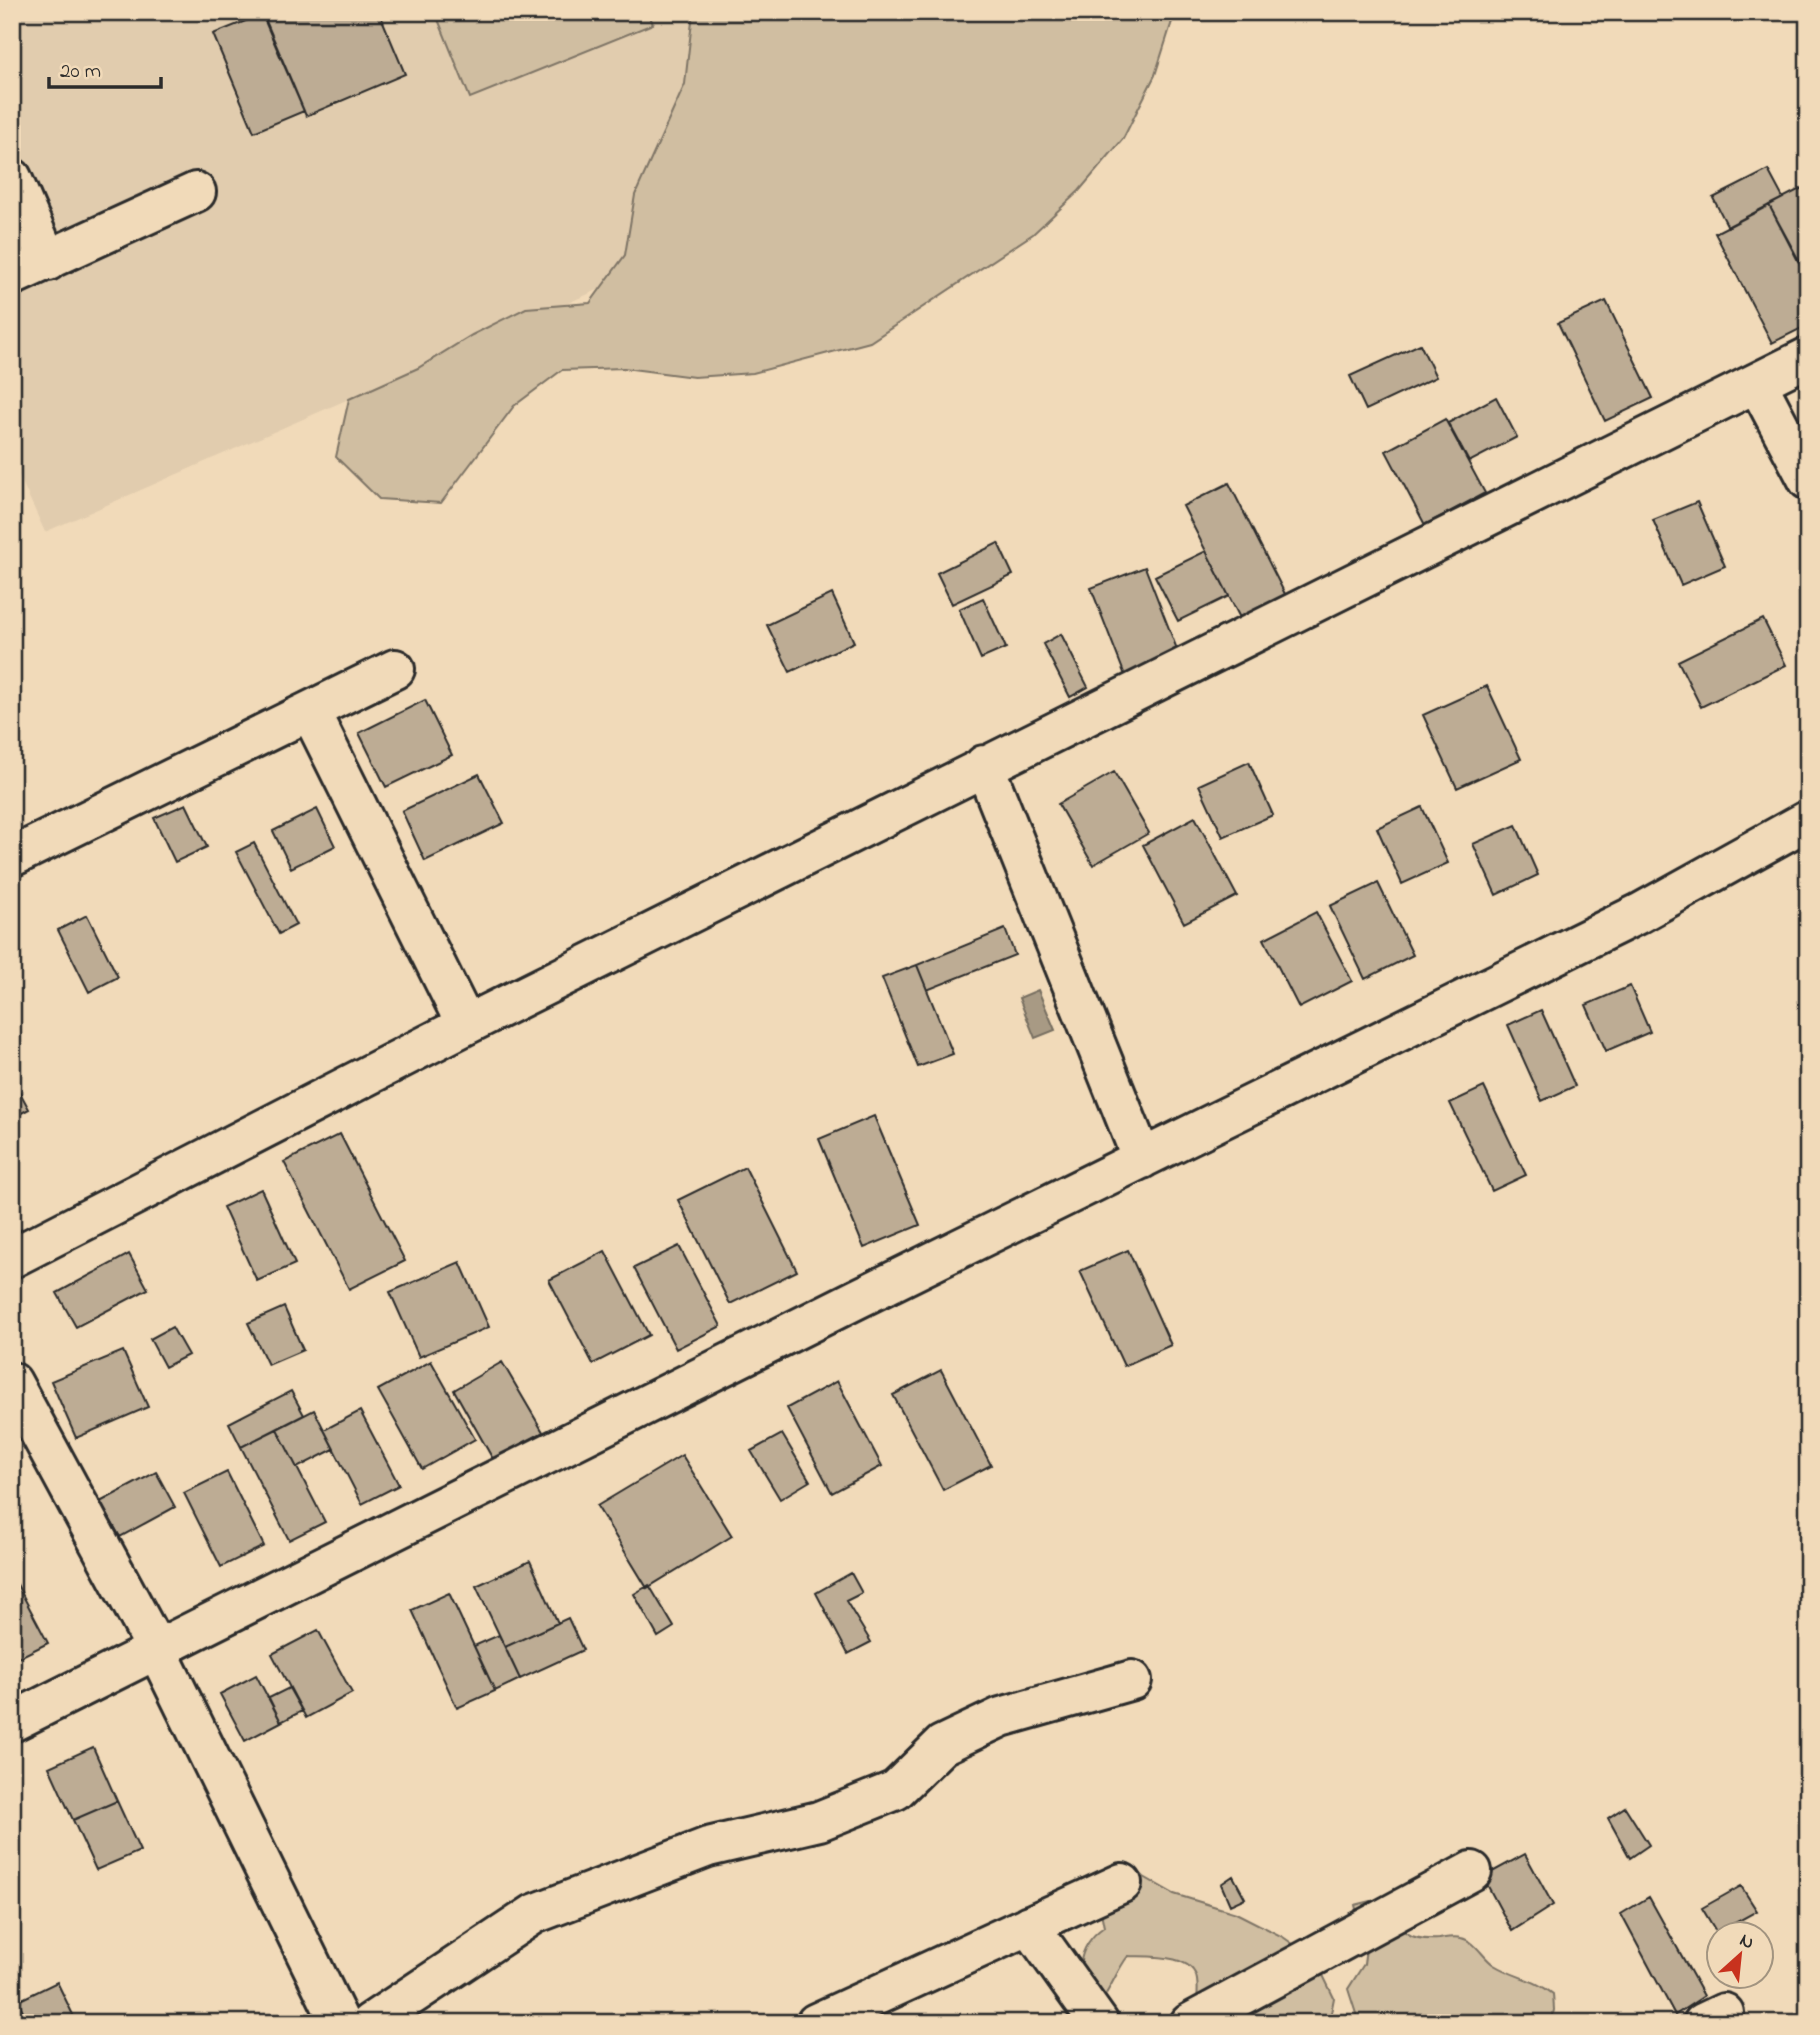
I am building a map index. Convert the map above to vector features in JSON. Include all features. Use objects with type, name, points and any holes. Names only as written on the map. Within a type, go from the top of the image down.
[{"type":"street","points":[[12,178],[48,261]]},
{"type":"street","points":[[12,276],[196,192]]},
{"type":"street","points":[[12,1258],[466,1025],[984,765],[1808,357]]},
{"type":"street","points":[[1757,383],[1808,480]]},
{"type":"street","points":[[12,857],[396,669]]},
{"type":"street","points":[[310,711],[466,1025]]},
{"type":"street","points":[[984,765],[1142,1158]]},
{"type":"street","points":[[12,1722],[1142,1158],[1640,913],[1808,820]]},
{"type":"street","points":[[12,1382],[157,1650],[340,2023]]},
{"type":"street","points":[[370,2023],[534,1914],[708,1847],[819,1821],[896,1790],[942,1745],[1001,1717],[1132,1680]]},
{"type":"street","points":[[1190,2023],[1472,1871]]},
{"type":"street","points":[[816,2023],[1122,1883]]},
{"type":"street","points":[[1029,1925],[1099,2023]]},
{"type":"shaded area","points":[[12,12],[727,12],[714,239],[45,532],[12,460]]},
{"type":"shaded area","points":[[435,12],[648,12],[653,24],[470,98]]},
{"type":"shaded area","points":[[693,12],[1175,12],[1155,75],[1123,139],[1079,191],[1033,234],[870,342],[753,373],[694,377],[624,368],[562,370],[514,406],[441,503],[379,499],[336,457],[349,399],[418,368],[472,335],[526,308],[590,303],[625,255],[635,195],[685,84]]},
{"type":"shaded area","points":[[1038,990],[1055,1030],[1035,1038],[1019,998]]},
{"type":"shaded area","points":[[1133,1866],[1144,1877],[1174,1894],[1236,1913],[1283,1937],[1310,1956],[1320,1969],[1334,1998],[1331,2013],[1319,2023],[1206,2023],[1197,2006],[1198,1987],[1194,1971],[1179,1961],[1158,1957],[1128,1956],[1104,1997],[1093,1991],[1085,1983],[1082,1973],[1083,1953],[1104,1927],[1101,1912],[1118,1868]]},
{"type":"shaded area","points":[[1371,1901],[1387,1902],[1400,1927],[1411,1936],[1427,1939],[1456,1937],[1466,1940],[1494,1965],[1546,1989],[1553,1994],[1551,2023],[1359,2023],[1348,1989],[1364,1964],[1366,1949],[1355,1905]]},
{"type":"building","points":[[261,12],[379,12],[405,74],[306,116]]},
{"type":"building","points":[[263,14],[304,111],[254,132],[213,34]]},
{"type":"building","points":[[1768,170],[1783,198],[1728,227],[1713,198]]},
{"type":"building","points":[[1808,185],[1808,277],[1769,205]]},
{"type":"building","points":[[1769,205],[1808,280],[1808,325],[1772,343],[1715,233]]},
{"type":"building","points":[[1606,301],[1653,398],[1605,421],[1558,323]]},
{"type":"building","points":[[1420,344],[1436,377],[1366,410],[1350,376]]},
{"type":"building","points":[[1496,397],[1517,437],[1469,462],[1448,423]]},
{"type":"building","points":[[1445,419],[1485,493],[1425,525],[1386,451]]},
{"type":"building","points":[[1229,483],[1286,596],[1240,618],[1183,506]]},
{"type":"building","points":[[1697,502],[1725,566],[1681,585],[1653,520]]},
{"type":"building","points":[[998,543],[1013,575],[952,604],[937,573]]},
{"type":"building","points":[[1206,551],[1229,596],[1178,621],[1155,576]]},
{"type":"building","points":[[1145,567],[1180,657],[1126,678],[1091,588]]},
{"type":"building","points":[[832,594],[854,642],[790,672],[767,625]]},
{"type":"building","points":[[983,598],[1006,648],[981,659],[959,609]]},
{"type":"building","points":[[1763,619],[1786,665],[1701,707],[1678,661]]},
{"type":"building","points":[[1061,634],[1088,687],[1070,697],[1043,644]]},
{"type":"building","points":[[1487,686],[1521,759],[1457,788],[1423,715]]},
{"type":"building","points":[[425,700],[452,755],[386,787],[359,733]]},
{"type":"building","points":[[1249,762],[1273,815],[1223,837],[1199,785]]},
{"type":"building","points":[[1114,772],[1149,833],[1093,865],[1058,804]]},
{"type":"building","points":[[479,774],[504,823],[425,861],[402,811]]},
{"type":"building","points":[[186,804],[207,847],[175,862],[154,818]]},
{"type":"building","points":[[1422,807],[1448,863],[1402,884],[1377,828]]},
{"type":"building","points":[[317,809],[335,846],[291,868],[273,831]]},
{"type":"building","points":[[1195,817],[1237,896],[1184,923],[1143,845]]},
{"type":"building","points":[[1516,825],[1538,875],[1496,895],[1473,844]]},
{"type":"building","points":[[254,843],[296,925],[279,934],[236,852]]},
{"type":"building","points":[[1378,883],[1413,955],[1365,979],[1330,906]]},
{"type":"building","points":[[1316,912],[1352,981],[1299,1008],[1264,939]]},
{"type":"building","points":[[87,915],[118,977],[89,992],[58,930]]},
{"type":"building","points":[[1005,929],[1015,955],[927,990],[917,965]]},
{"type":"building","points":[[917,965],[953,1054],[918,1067],[882,978]]},
{"type":"building","points":[[1630,986],[1650,1032],[1606,1051],[1586,1005]]},
{"type":"building","points":[[1541,1010],[1575,1086],[1542,1101],[1508,1025]]},
{"type":"building","points":[[12,1078],[29,1109],[12,1118]]},
{"type":"building","points":[[1484,1087],[1526,1175],[1492,1191],[1450,1103]]},
{"type":"building","points":[[874,1116],[920,1225],[864,1248],[819,1139]]},
{"type":"building","points":[[340,1134],[405,1261],[349,1289],[284,1162]]},
{"type":"building","points":[[745,1167],[797,1271],[730,1304],[678,1200]]},
{"type":"building","points":[[261,1189],[295,1264],[257,1281],[223,1207]]},
{"type":"building","points":[[679,1246],[721,1326],[676,1349],[634,1268]]},
{"type":"building","points":[[1128,1250],[1171,1345],[1124,1366],[1080,1271]]},
{"type":"building","points":[[605,1251],[649,1335],[593,1364],[549,1280]]},
{"type":"building","points":[[129,1254],[148,1289],[76,1327],[57,1293]]},
{"type":"building","points":[[460,1262],[489,1327],[419,1357],[390,1292]]},
{"type":"building","points":[[284,1307],[303,1350],[268,1365],[248,1323]]},
{"type":"building","points":[[172,1327],[188,1355],[165,1367],[150,1339]]},
{"type":"building","points":[[123,1351],[148,1407],[76,1438],[51,1381]]},
{"type":"building","points":[[431,1361],[475,1439],[422,1469],[378,1390]]},
{"type":"building","points":[[502,1362],[543,1432],[494,1461],[454,1390]]},
{"type":"building","points":[[941,1370],[991,1465],[943,1490],[893,1395]]},
{"type":"building","points":[[837,1381],[882,1466],[832,1493],[787,1408]]},
{"type":"building","points":[[291,1391],[304,1415],[241,1447],[229,1423]]},
{"type":"building","points":[[314,1410],[334,1449],[297,1468],[277,1429]]},
{"type":"building","points":[[360,1411],[399,1485],[362,1504],[324,1430]]},
{"type":"building","points":[[277,1429],[325,1522],[289,1540],[241,1447]]},
{"type":"building","points":[[782,1434],[810,1481],[780,1499],[751,1451]]},
{"type":"building","points":[[682,1455],[732,1536],[647,1588],[597,1506]]},
{"type":"building","points":[[156,1472],[175,1507],[120,1537],[100,1502]]},
{"type":"building","points":[[227,1472],[264,1546],[221,1567],[184,1493]]},
{"type":"building","points":[[530,1561],[558,1623],[505,1647],[476,1586]]},
{"type":"building","points":[[851,1573],[862,1593],[846,1601],[871,1642],[848,1654],[816,1593]]},
{"type":"building","points":[[12,1575],[48,1643],[12,1661]]},
{"type":"building","points":[[649,1585],[674,1627],[658,1637],[634,1594]]},
{"type":"building","points":[[449,1593],[495,1691],[457,1708],[412,1610]]},
{"type":"building","points":[[568,1618],[583,1650],[520,1679],[505,1647]]},
{"type":"building","points":[[318,1630],[352,1693],[306,1718],[272,1654]]},
{"type":"building","points":[[499,1635],[520,1679],[495,1691],[474,1646]]},
{"type":"building","points":[[256,1675],[281,1722],[245,1741],[220,1694]]},
{"type":"building","points":[[289,1688],[302,1711],[281,1722],[269,1698]]},
{"type":"building","points":[[93,1747],[117,1801],[73,1820],[49,1767]]},
{"type":"building","points":[[117,1801],[140,1851],[96,1870],[73,1820]]},
{"type":"building","points":[[1625,1807],[1649,1845],[1630,1858],[1608,1818]]},
{"type":"building","points":[[1525,1854],[1553,1905],[1512,1931],[1483,1877]]},
{"type":"building","points":[[1233,1876],[1245,1898],[1230,1905],[1221,1884]]},
{"type":"building","points":[[1741,1886],[1757,1911],[1741,1920],[1709,1920],[1702,1908]]},
{"type":"building","points":[[1649,1897],[1704,1996],[1675,2015],[1621,1914]]},
{"type":"building","points":[[57,1982],[77,2023],[29,2023],[18,2001]]}]
